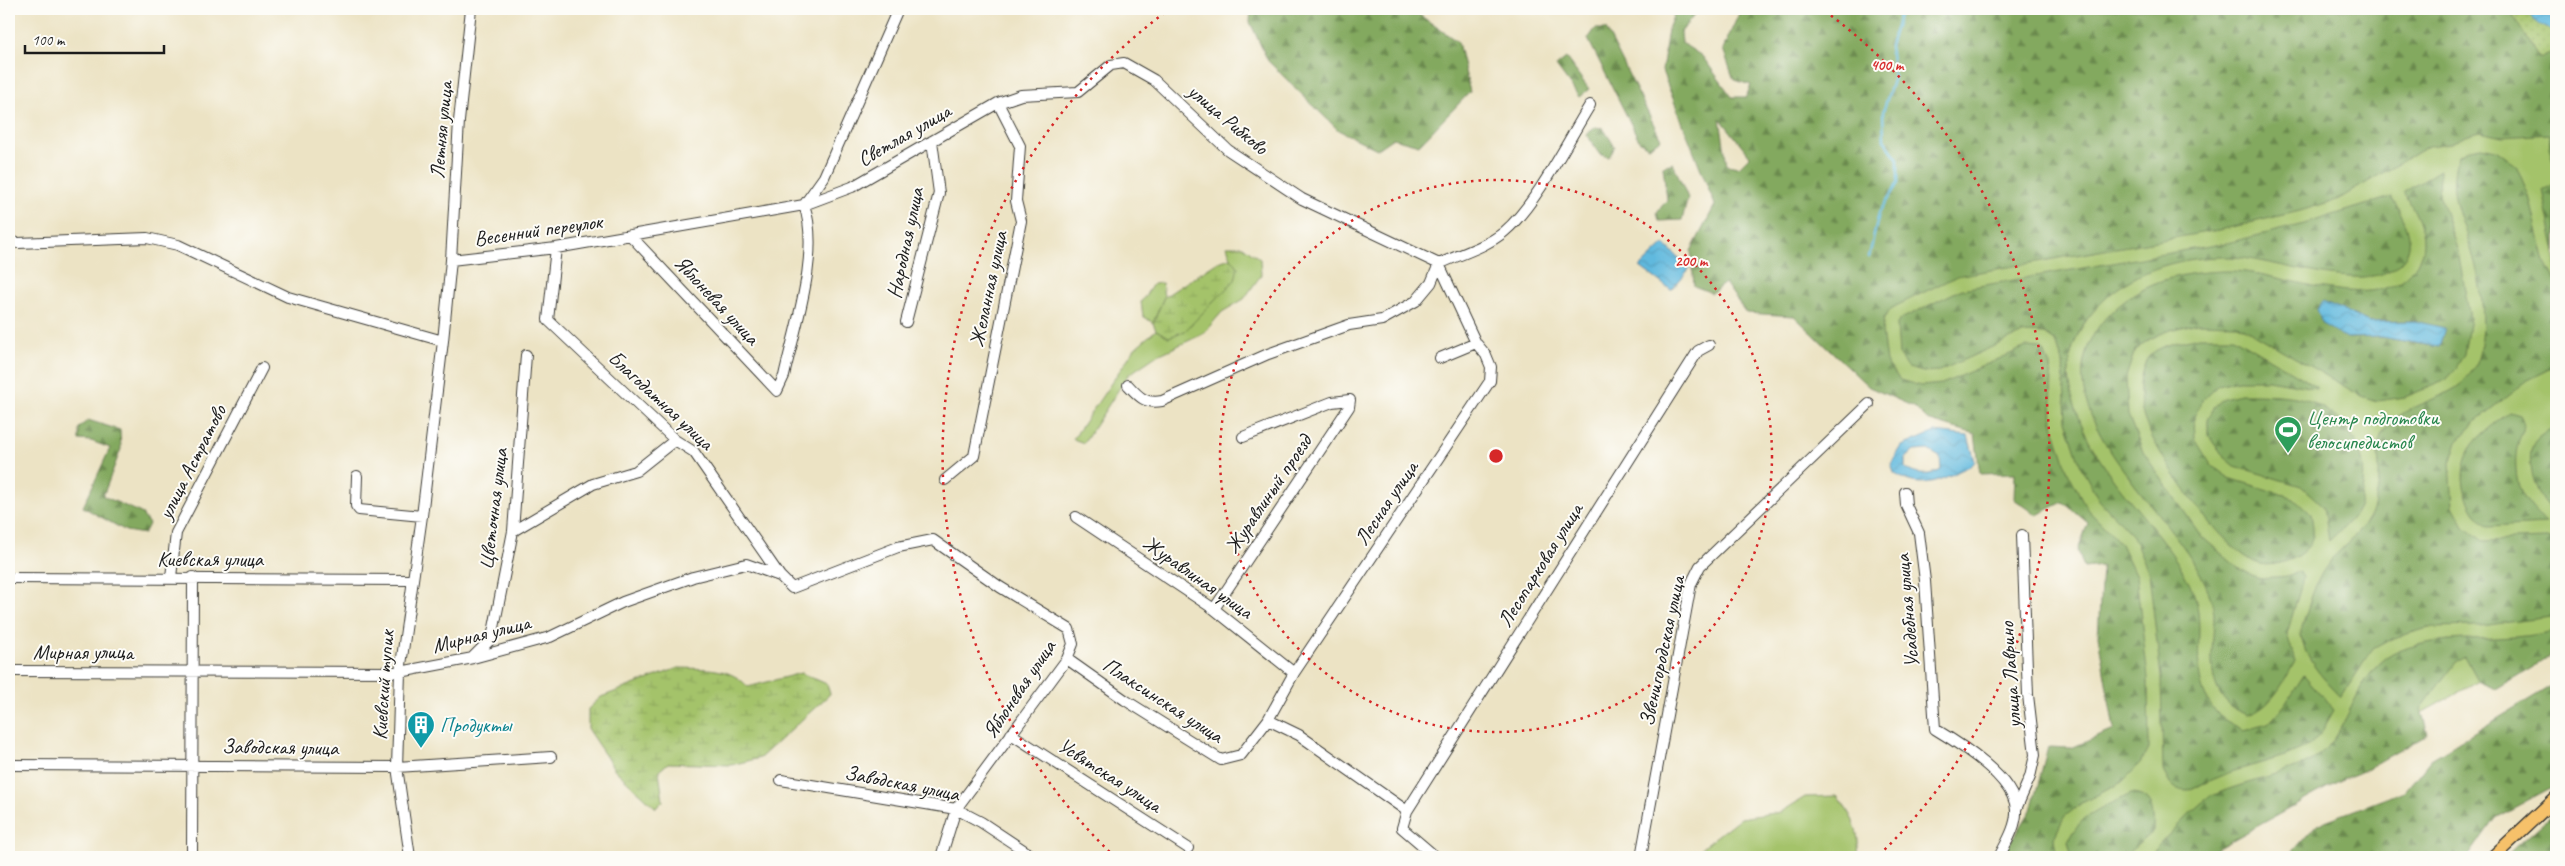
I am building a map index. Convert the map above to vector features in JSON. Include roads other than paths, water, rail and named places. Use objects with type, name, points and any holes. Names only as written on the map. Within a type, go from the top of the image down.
[{"type":"main road","points":[[2493,857],[2556,798]]},
{"type":"street","name":"Летняя улица","points":[[451,257],[459,121],[471,9]]},
{"type":"street","points":[[804,205],[824,177],[898,9]]},
{"type":"street","name":"улица Рибково","points":[[1021,94],[1078,92],[1110,64],[1124,63],[1154,80],[1228,150],[1302,199],[1439,264]]},
{"type":"street","name":"Светлая улица","points":[[630,235],[804,205],[852,187],[998,103],[1021,94]]},
{"type":"street","name":"Желанная улица","points":[[944,480],[974,456],[1021,221],[1016,201],[1020,146],[998,103]]},
{"type":"street","points":[[1128,385],[1143,400],[1151,403],[1162,401],[1268,354],[1349,325],[1382,320],[1416,300],[1431,283],[1439,264],[1504,232],[1545,181],[1590,105]]},
{"type":"street","name":"Народная улица","points":[[906,322],[939,193],[932,141]]},
{"type":"street","name":"Яблоневая улица","points":[[630,235],[777,390],[784,376],[810,254],[809,220],[804,205]]},
{"type":"street","name":"Весенний переулок","points":[[451,257],[556,248],[630,235]]},
{"type":"street","points":[[9,241],[18,243],[146,238],[178,245],[288,297],[443,341]]},
{"type":"street","name":"Благодатная улица","points":[[556,248],[548,320],[675,440],[694,452],[780,576]]},
{"type":"street","name":"Киевский тупик","points":[[410,857],[397,767],[400,672],[422,516],[451,257]]},
{"type":"street","name":"Лесная улица","points":[[1241,754],[1268,720],[1294,673],[1490,380],[1491,367],[1486,355],[1476,343],[1439,264]]},
{"type":"street","points":[[1440,358],[1476,343]]},
{"type":"street","name":"Лесопарковая улица","points":[[1407,811],[1698,351],[1709,345]]},
{"type":"street","name":"Цветочная улица","points":[[472,658],[492,638],[514,531],[526,355]]},
{"type":"street","name":"улица Астратово","points":[[172,577],[176,532],[262,368]]},
{"type":"street","name":"Журавлиный проезд","points":[[1214,609],[1349,408],[1350,400],[1332,402],[1243,437]]},
{"type":"street","name":"Звенигородская улица","points":[[1642,857],[1691,584],[1700,566],[1869,404]]},
{"type":"street","points":[[514,531],[593,484],[636,471],[675,440]]},
{"type":"street","points":[[357,476],[356,506],[359,510],[422,516]]},
{"type":"street","name":"Усадебная улица","points":[[1905,492],[1906,504],[1919,533],[1925,581],[1935,729],[1994,771],[2010,791],[2016,809]]},
{"type":"street","name":"Журавлиная улица","points":[[1076,517],[1214,609],[1294,673]]},
{"type":"street","name":"улица Лаврино","points":[[1999,857],[2012,829],[2016,809],[2030,777],[2035,755],[2028,695],[2022,535]]},
{"type":"street","name":"Яблоневая улица","points":[[934,540],[1000,587],[1068,630],[1072,644],[1067,659],[956,809],[942,857]]},
{"type":"street","name":"Мирная улица","points":[[9,671],[400,672],[472,658],[550,637],[623,602],[711,573],[746,564],[780,576],[792,588],[898,547],[934,540]]},
{"type":"street","points":[[192,857],[193,577]]},
{"type":"street","name":"Киевская улица","points":[[9,578],[193,577],[412,580]]},
{"type":"street","name":"Плаксинская улица","points":[[1067,659],[1125,700],[1220,760],[1241,754]]},
{"type":"street","points":[[1268,720],[1299,735],[1407,811],[1402,828],[1436,857]]},
{"type":"street","name":"Усвятская улица","points":[[1011,734],[1188,848]]},
{"type":"street","name":"Заводская улица","points":[[9,765],[397,767],[551,757]]},
{"type":"street","name":"Заводская улица","points":[[781,780],[956,809],[981,822],[1034,857]]},
{"type":"water","points":[[2533,9],[2550,9],[2556,12],[2556,33],[2539,24],[2529,15]]},
{"type":"water","points":[[1664,244],[1690,268],[1671,290],[1640,267]]},
{"type":"water","points":[[2323,301],[2369,322],[2414,321],[2445,328],[2439,347],[2381,337],[2346,338],[2322,324],[2317,309]]},
{"type":"water","points":[[1935,432],[1968,436],[1975,461],[1972,465],[1943,478],[1924,483],[1914,482],[1894,473],[1891,464],[1902,446]],"holes":[[[1928,450],[1940,457],[1941,470],[1937,472],[1918,474],[1905,468],[1905,459],[1914,451]]]},
{"type":"waterway","points":[[1869,257],[1879,213],[1898,183],[1898,159],[1884,140],[1883,112],[1894,77],[1890,46],[1901,9]]},
{"type":"place","name":"Центр подготовки велосипедистов","points":[[2288,454]]},
{"type":"place","name":"Продукты","points":[[421,749]]}]
